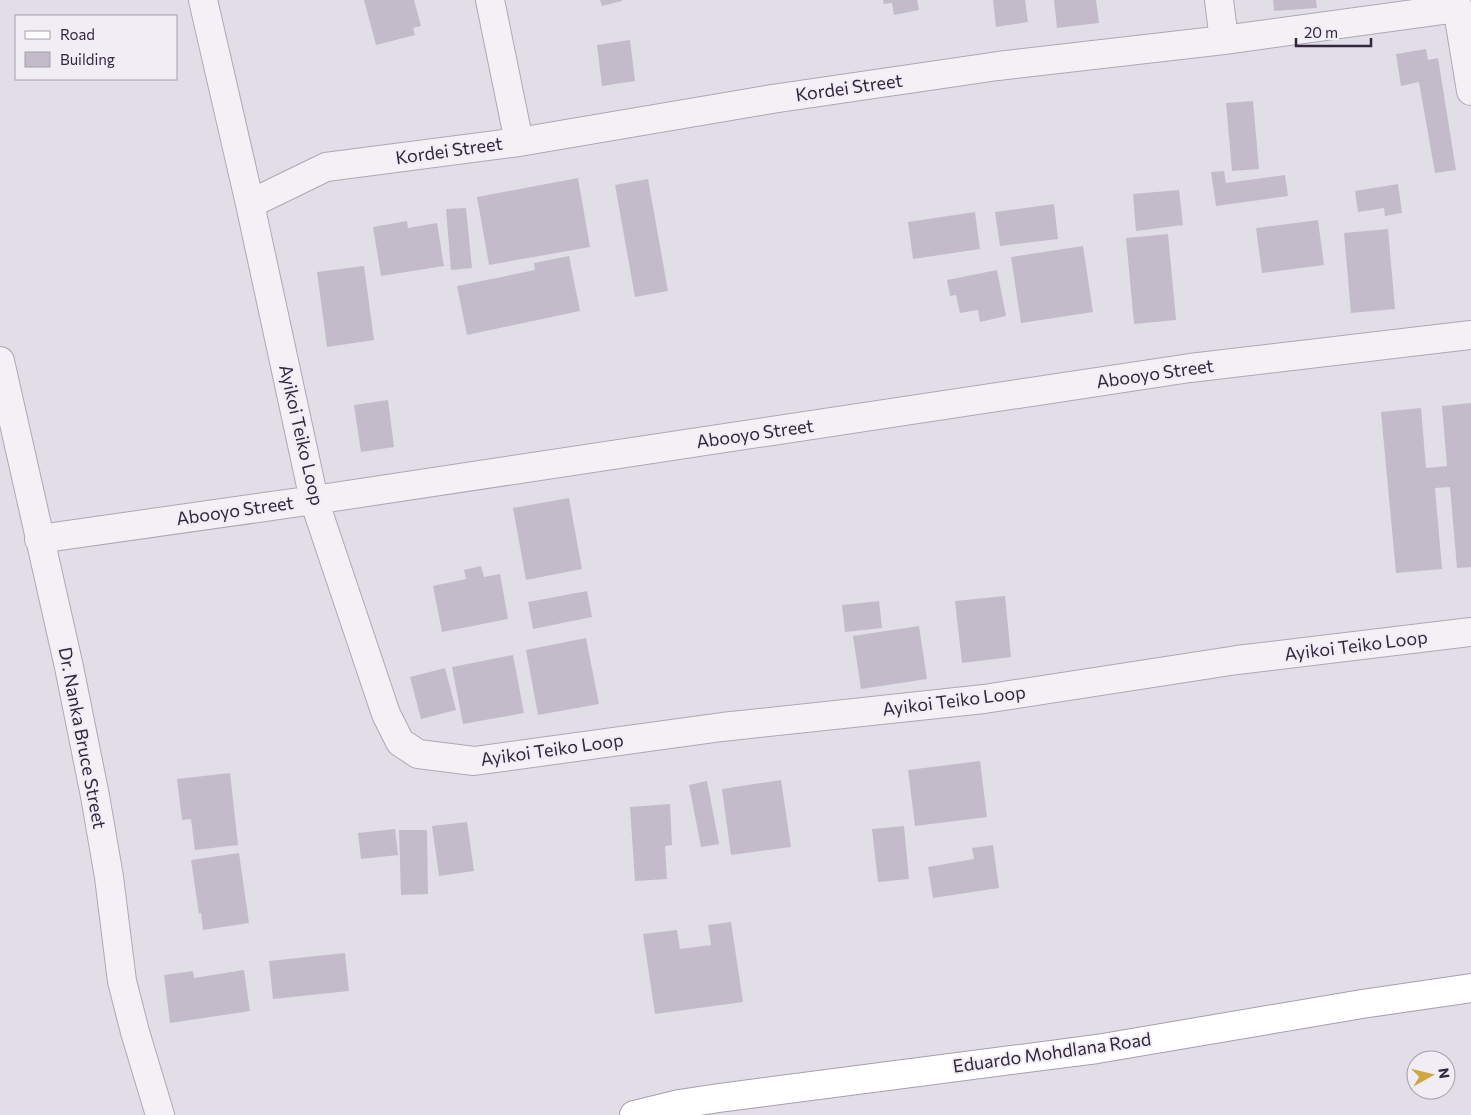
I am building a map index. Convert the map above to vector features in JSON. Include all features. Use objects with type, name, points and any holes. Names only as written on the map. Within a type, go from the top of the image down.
[{"type":"main road","name":"Eduardo Mohdlana Road","points":[[634,1115],[680,1104],[719,1098],[1097,1049],[1362,1004],[1471,988]]},
{"type":"street","name":"Ayikoi Teiko Loop","points":[[203,0],[250,204],[314,500],[386,714],[400,742],[418,754],[474,761],[722,727],[984,699],[1237,660],[1471,632]]},
{"type":"street","points":[[490,0],[519,142]]},
{"type":"street","points":[[1219,0],[1224,40]]},
{"type":"street","name":"Kordei Street","points":[[250,204],[326,168],[519,142],[762,101],[988,68],[1224,40],[1457,4]]},
{"type":"street","points":[[1457,4],[1471,91]]},
{"type":"street","name":"Abooyo Street","points":[[39,539],[314,500],[1190,368],[1471,335]]},
{"type":"street","name":"Dr. Nanka Bruce Street","points":[[0,361],[69,667],[95,796],[109,876],[122,981],[160,1115]]},
{"type":"building","points":[[364,0],[414,0],[421,26],[413,28],[415,35],[376,45]]},
{"type":"building","points":[[600,0],[622,0],[622,1],[602,6]]},
{"type":"building","points":[[883,0],[917,0],[919,10],[894,15],[892,3],[884,4]]},
{"type":"building","points":[[993,0],[1025,0],[1028,22],[996,27]]},
{"type":"building","points":[[1054,0],[1096,0],[1099,23],[1057,28]]},
{"type":"building","points":[[1273,0],[1316,0],[1317,8],[1274,11]]},
{"type":"building","points":[[630,40],[635,81],[602,86],[597,45]]},
{"type":"building","points":[[1426,49],[1428,60],[1438,58],[1456,170],[1435,173],[1419,82],[1401,86],[1396,54]]},
{"type":"building","points":[[1253,101],[1259,169],[1232,171],[1226,103]]},
{"type":"building","points":[[1224,171],[1226,183],[1285,175],[1288,196],[1216,206],[1211,172]]},
{"type":"building","points":[[578,178],[590,247],[489,265],[477,197]]},
{"type":"building","points":[[648,179],[668,291],[635,297],[615,185]]},
{"type":"building","points":[[1398,184],[1402,213],[1385,216],[1384,208],[1358,212],[1355,191]]},
{"type":"building","points":[[1179,190],[1183,225],[1136,231],[1133,194]]},
{"type":"building","points":[[1054,204],[1058,239],[1000,246],[995,212]]},
{"type":"building","points":[[466,208],[472,268],[451,270],[446,209]]},
{"type":"building","points":[[975,212],[980,249],[913,259],[908,222]]},
{"type":"building","points":[[1318,220],[1324,265],[1262,273],[1256,228]]},
{"type":"building","points":[[407,221],[408,228],[437,223],[444,266],[381,276],[373,227]]},
{"type":"building","points":[[1388,229],[1395,309],[1351,313],[1344,233]]},
{"type":"building","points":[[1168,234],[1176,320],[1134,324],[1126,238]]},
{"type":"building","points":[[1083,246],[1093,312],[1021,323],[1011,257]]},
{"type":"building","points":[[569,256],[580,311],[467,335],[457,286],[535,270],[534,263]]},
{"type":"building","points":[[364,266],[374,340],[327,347],[317,272]]},
{"type":"building","points":[[997,270],[1006,316],[980,322],[978,310],[960,313],[956,295],[950,296],[947,280]]},
{"type":"building","points":[[388,400],[394,447],[361,452],[354,405]]},
{"type":"building","points":[[1471,403],[1471,567],[1457,568],[1450,487],[1435,488],[1442,569],[1396,573],[1381,412],[1421,408],[1426,468],[1447,466],[1442,406]]},
{"type":"building","points":[[569,498],[582,569],[526,580],[513,508]]},
{"type":"building","points":[[481,566],[484,577],[500,574],[508,619],[442,632],[433,586],[466,579],[464,570]]},
{"type":"building","points":[[587,591],[592,617],[533,629],[528,602]]},
{"type":"building","points":[[1005,596],[1011,657],[962,663],[955,601]]},
{"type":"building","points":[[879,601],[882,628],[845,632],[842,605]]},
{"type":"building","points":[[919,626],[927,679],[861,689],[853,636]]},
{"type":"building","points":[[586,638],[599,704],[538,715],[526,650]]},
{"type":"building","points":[[513,655],[524,713],[463,724],[452,667]]},
{"type":"building","points":[[445,668],[456,710],[421,719],[410,677]]},
{"type":"building","points":[[980,761],[987,817],[915,826],[908,770]]},
{"type":"building","points":[[230,773],[238,845],[195,850],[191,819],[182,820],[177,779]]},
{"type":"building","points":[[781,780],[791,847],[731,855],[722,789]]},
{"type":"building","points":[[707,781],[719,844],[701,847],[689,785]]},
{"type":"building","points":[[670,804],[672,845],[665,846],[667,879],[635,881],[630,807]]},
{"type":"building","points":[[467,822],[474,871],[439,876],[432,826]]},
{"type":"building","points":[[904,826],[909,879],[878,882],[872,829]]},
{"type":"building","points":[[395,829],[398,855],[361,859],[358,833]]},
{"type":"building","points":[[399,830],[427,830],[428,894],[401,895]]},
{"type":"building","points":[[993,845],[999,888],[933,898],[928,867],[974,859],[972,848]]},
{"type":"building","points":[[239,853],[249,923],[203,930],[191,860]]},
{"type":"building","points":[[731,922],[743,1002],[655,1014],[643,934],[677,930],[680,949],[711,945],[708,925]]},
{"type":"building","points":[[345,953],[349,991],[273,999],[269,961]]},
{"type":"building","points":[[244,970],[250,1011],[170,1023],[164,975],[193,971],[194,978]]}]
